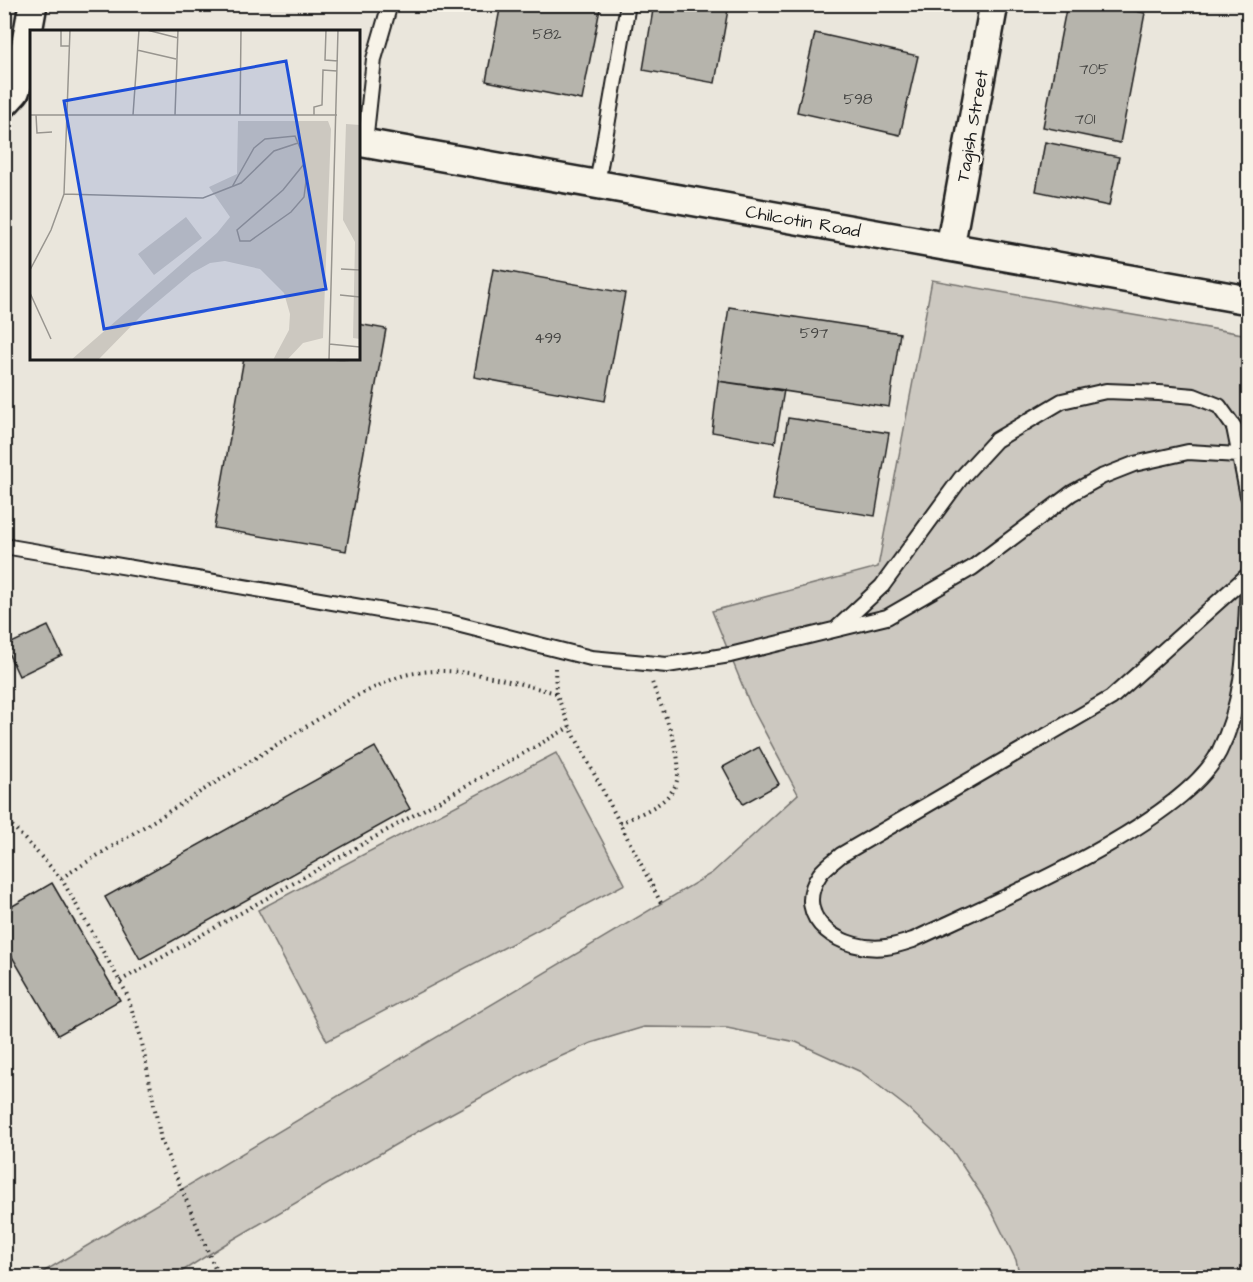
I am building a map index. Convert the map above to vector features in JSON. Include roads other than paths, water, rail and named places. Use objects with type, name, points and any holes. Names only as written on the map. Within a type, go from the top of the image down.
[{"type":"street","points":[[4,104],[15,92],[33,4]]},
{"type":"street","name":"Tagish Street","points":[[950,248],[994,4]]},
{"type":"street","name":"Chilcotin Road","points":[[362,142],[1248,300]]},
{"type":"lane","points":[[362,142],[374,59],[390,4]]},
{"type":"lane","points":[[597,184],[627,4]]},
{"type":"lane","points":[[834,630],[882,586],[961,478],[996,440],[1062,401],[1106,391],[1194,396],[1219,406],[1228,415],[1234,427],[1248,496]]},
{"type":"lane","points":[[4,546],[449,622],[591,658],[668,665],[730,655],[887,617],[972,568],[1072,493],[1101,477],[1134,464],[1188,452],[1238,455]]},
{"type":"lane","points":[[1248,575],[1111,698],[841,855],[820,874],[812,894],[812,915],[828,934],[856,946],[884,948],[913,940],[1075,862],[1134,829],[1170,804],[1204,774],[1218,754],[1228,733],[1238,703],[1244,670],[1248,583]]}]
